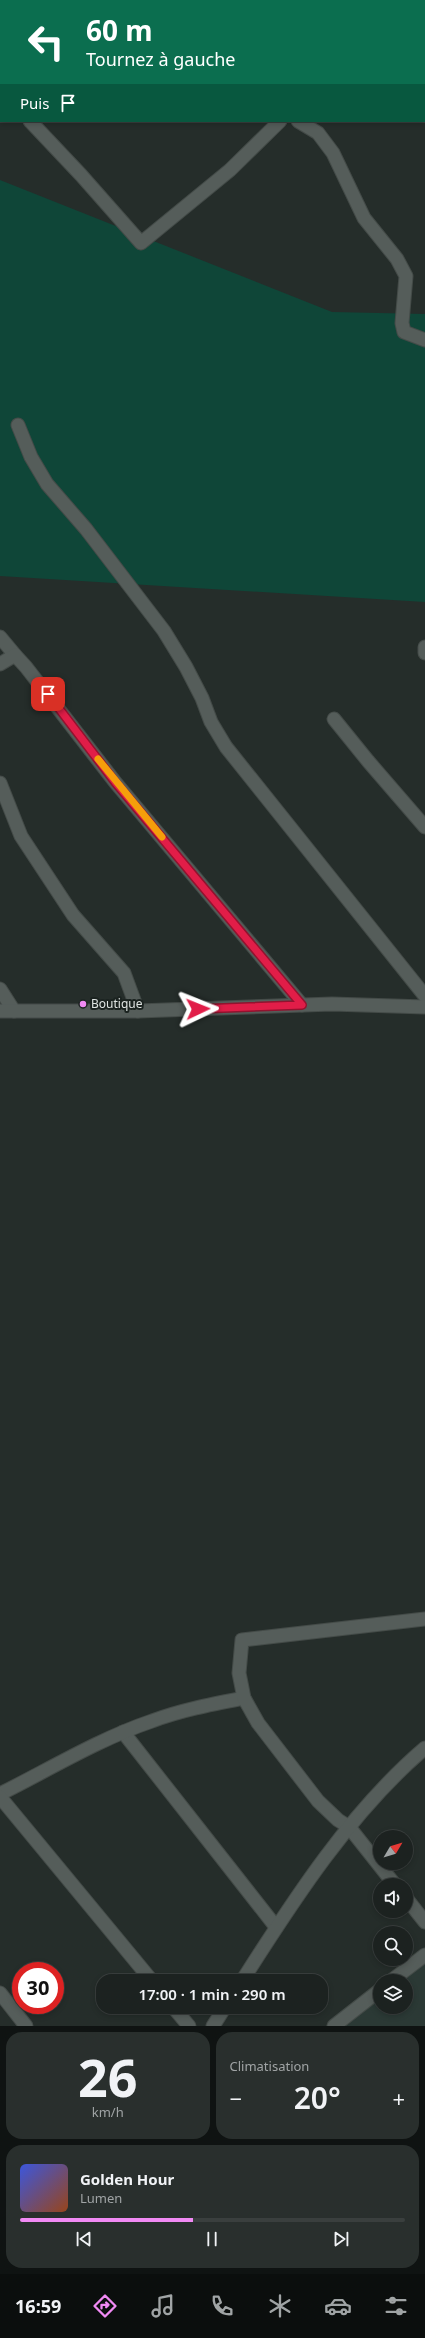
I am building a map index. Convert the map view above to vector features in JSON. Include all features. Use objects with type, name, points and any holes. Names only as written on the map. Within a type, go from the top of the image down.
[{"type":"street","points":[[31,122],[81,175],[141,243],[230,170],[279,122]]},
{"type":"street","points":[[300,122],[318,133],[333,153],[364,218],[397,259],[406,276],[402,323],[404,332],[425,340]]},
{"type":"street","points":[[18,425],[31,457],[47,484],[86,529],[164,631],[186,667],[202,698],[211,722],[226,747],[425,996]]},
{"type":"street","points":[[0,637],[37,680],[115,782],[302,1005]]},
{"type":"street","points":[[425,648],[425,653]]},
{"type":"street","points":[[0,664],[15,655]]},
{"type":"street","points":[[334,719],[425,827]]},
{"type":"street","points":[[0,783],[21,836],[73,915],[124,973],[138,1011]]},
{"type":"street","points":[[0,989],[14,1011]]},
{"type":"street","points":[[0,1012],[138,1011],[302,1005],[425,1007]]},
{"type":"street","points":[[389,1878],[349,1827],[338,1820],[318,1801],[258,1723],[244,1698],[239,1673],[242,1640],[425,1619]]},
{"type":"street","points":[[146,1974],[0,1796],[123,1732],[177,1712],[244,1698]]},
{"type":"street","points":[[123,1732],[276,1927]]},
{"type":"street","points":[[246,1974],[276,1927],[349,1827],[425,1748]]},
{"type":"street","points":[[413,1907],[425,1922]]},
{"type":"street","points":[[400,1974],[425,1955]]},
{"type":"street","points":[[0,1992],[26,2026]]},
{"type":"street","points":[[334,2026],[373,1995]]},
{"type":"street","points":[[179,2014],[189,2026]]},
{"type":"street","points":[[213,2026],[221,2014]]},
{"type":"shaded area","points":[[425,1963],[425,2026],[344,2026],[373,2003],[373,2014],[413,2014],[413,1974],[410,1974]]},
{"type":"green space","points":[[0,180],[332,312],[425,314],[425,602],[0,576]]},
{"type":"slow traffic","points":[[98,759],[128,798],[162,837]]},
{"type":"place","name":"Boutique","points":[[83,1004]]},
{"type":"route","points":[[48,694],[115,782],[302,1005],[198,1009]]}]
